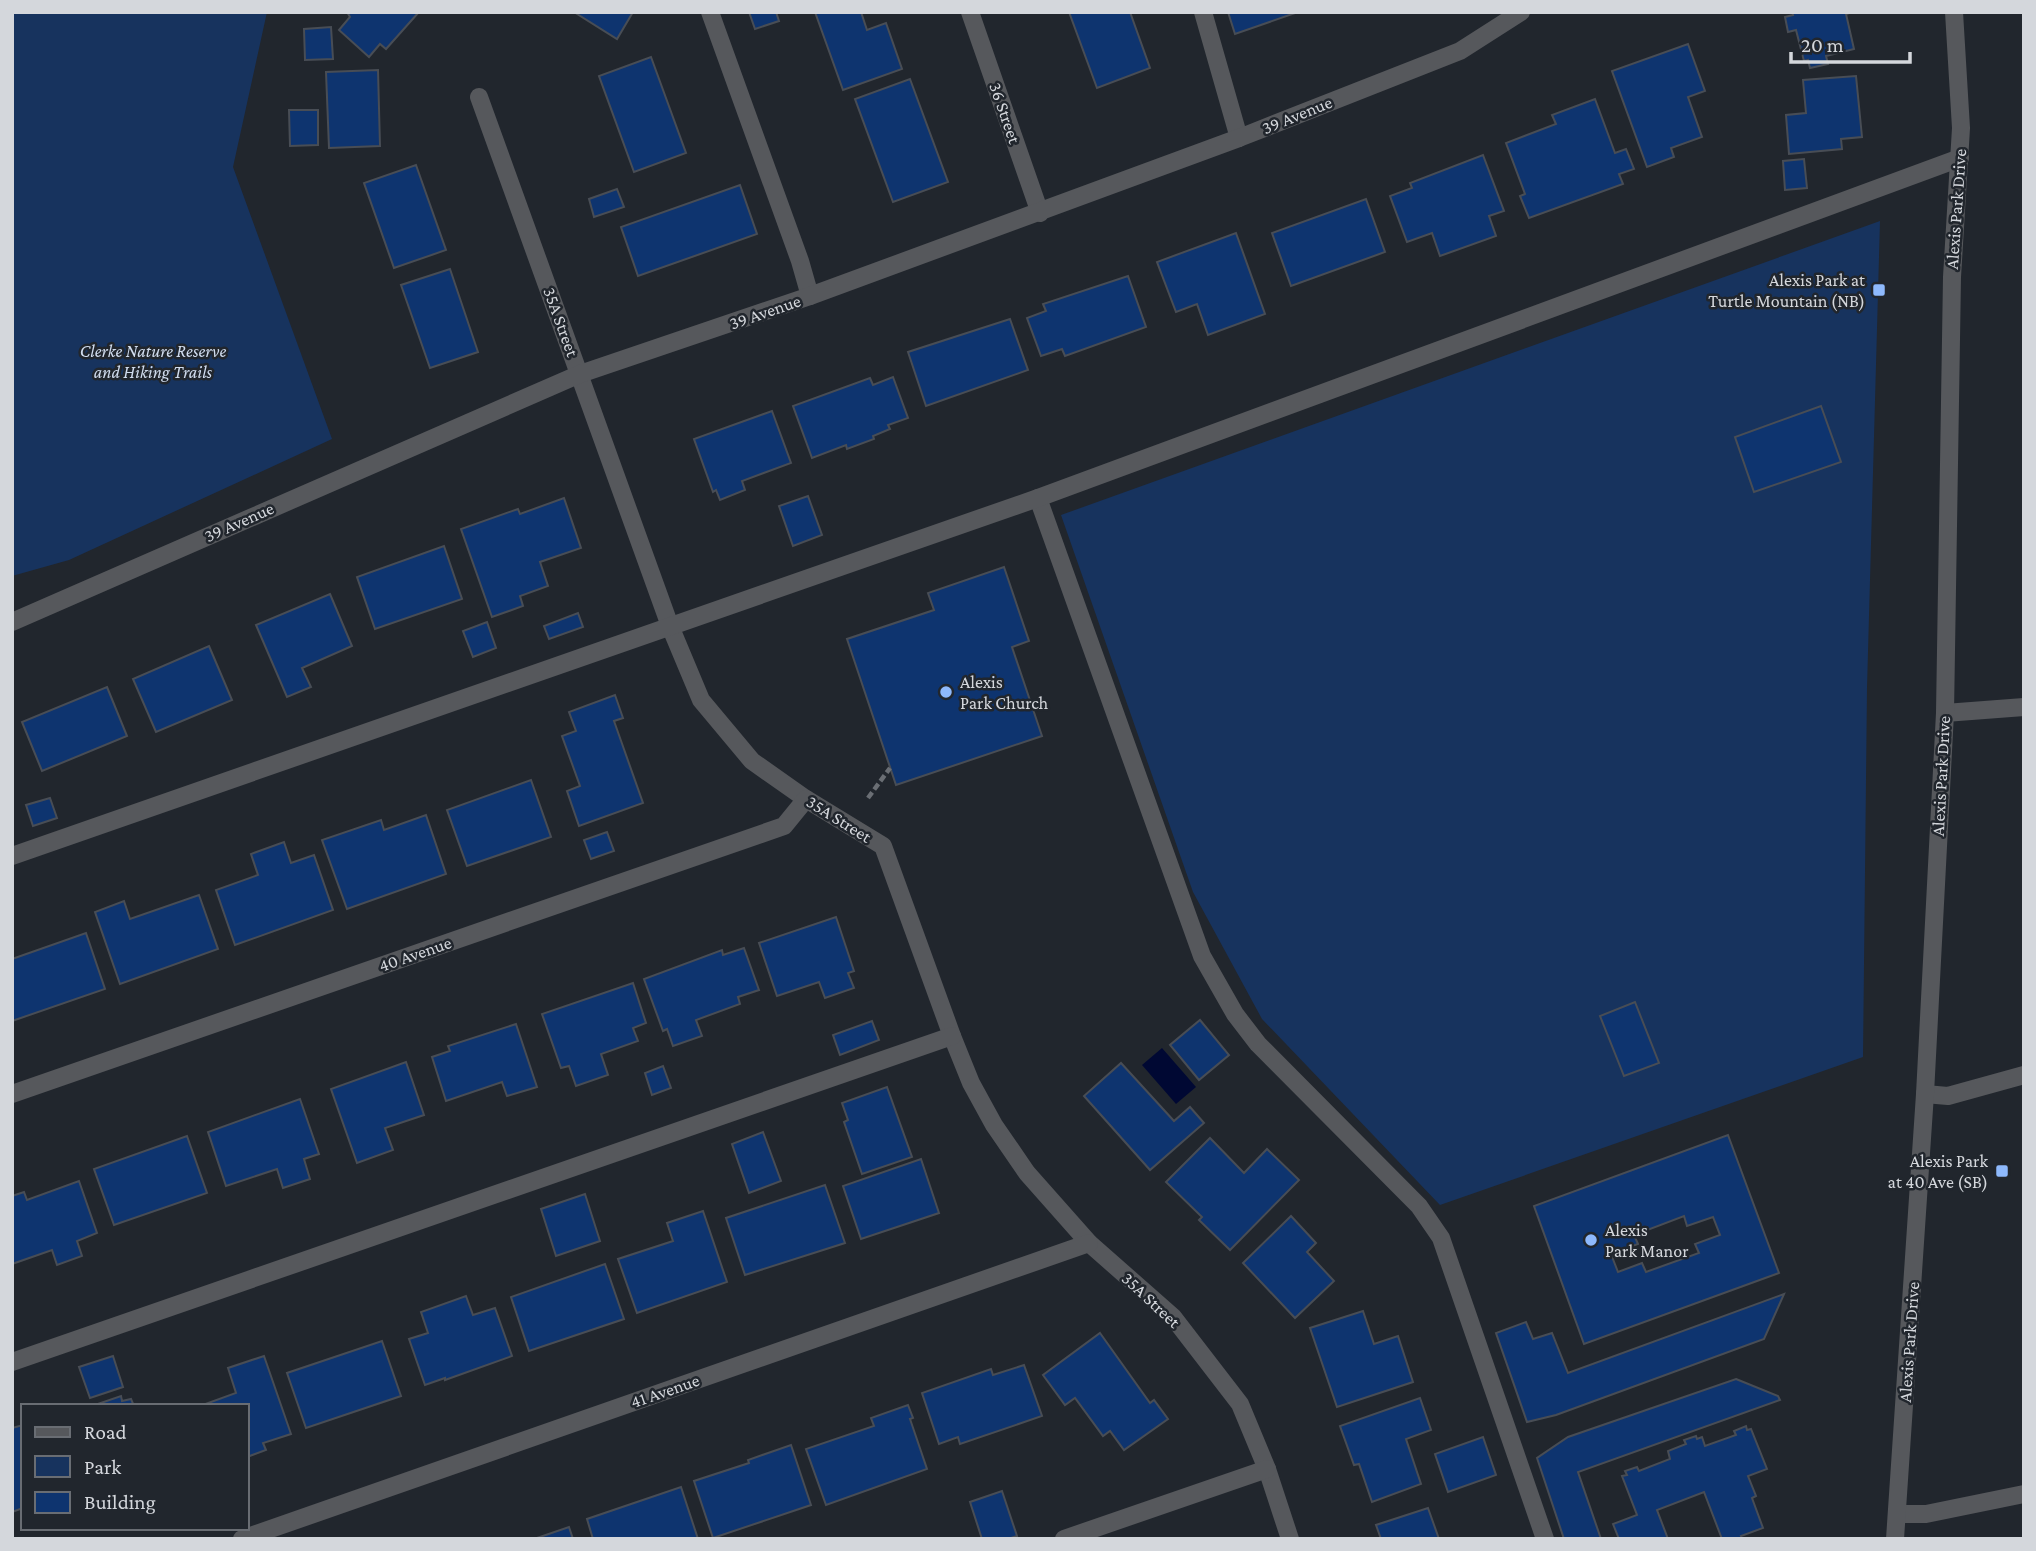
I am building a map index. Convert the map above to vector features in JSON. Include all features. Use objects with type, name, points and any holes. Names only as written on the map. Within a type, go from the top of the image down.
[{"type":"street","points":[[710,12],[800,261],[810,296]]},
{"type":"street","name":"36 Street","points":[[970,12],[1040,213]]},
{"type":"street","points":[[1203,12],[1240,138]]},
{"type":"street","name":"39 Avenue","points":[[12,622],[580,374],[810,296],[1240,138],[1460,51],[1521,12]]},
{"type":"street","name":"Alexis Park Drive","points":[[1895,1539],[1925,1094],[1945,713],[1952,277],[1961,128],[1954,12]]},
{"type":"street","name":"35A Street","points":[[479,97],[670,626],[701,700],[752,761],[806,799],[883,846],[951,1037],[971,1083],[994,1125],[1027,1173],[1089,1243],[1173,1317],[1240,1404],[1267,1469],[1290,1539]]},
{"type":"street","points":[[12,856],[1038,498],[1960,158]]},
{"type":"street","points":[[1038,498],[1202,956],[1235,1014],[1258,1044],[1419,1206],[1441,1238],[1545,1539]]},
{"type":"street","points":[[1945,713],[2024,707]]},
{"type":"street","name":"40 Avenue","points":[[12,1094],[784,826],[806,799]]},
{"type":"street","points":[[12,1363],[951,1037]]},
{"type":"street","points":[[1925,1094],[1948,1096],[2024,1074]]},
{"type":"street","name":"41 Avenue","points":[[242,1539],[1089,1243]]},
{"type":"street","points":[[1064,1539],[1267,1469]]},
{"type":"street","points":[[1897,1514],[1926,1514],[2024,1494]]},
{"type":"path","points":[[868,798],[890,768]]},
{"type":"green space","name":"Clerke Nature Reserve and Hiking Trails","points":[[12,12],[267,12],[233,167],[332,439],[69,560],[12,576]]},
{"type":"green space","points":[[1880,221],[1867,688],[1863,1057],[1440,1205],[1262,1019],[1193,892],[1061,515]]},
{"type":"shaded area","points":[[1162,1048],[1196,1087],[1176,1104],[1142,1065]]},
{"type":"building","points":[[347,12],[419,12],[386,49],[380,44],[369,57],[339,30],[350,17]]},
{"type":"building","points":[[574,12],[633,12],[617,39]]},
{"type":"building","points":[[749,12],[776,12],[779,21],[755,29]]},
{"type":"building","points":[[815,12],[861,12],[867,30],[886,23],[902,69],[843,90]]},
{"type":"building","points":[[1069,12],[1130,12],[1150,68],[1097,88]]},
{"type":"building","points":[[1228,12],[1298,12],[1235,34]]},
{"type":"building","points":[[1792,12],[1853,12],[1846,14],[1854,49],[1826,56],[1828,64],[1810,68],[1808,60],[1804,61],[1796,30],[1788,32],[1785,17],[1793,15]]},
{"type":"building","points":[[331,27],[333,59],[305,60],[304,29]]},
{"type":"building","points":[[1688,44],[1705,91],[1688,97],[1702,137],[1671,148],[1674,157],[1647,167],[1612,71]]},
{"type":"building","points":[[651,57],[686,153],[634,172],[599,76]]},
{"type":"building","points":[[378,70],[380,146],[329,148],[326,72]]},
{"type":"building","points":[[1856,76],[1862,137],[1841,139],[1842,149],[1789,154],[1786,115],[1806,113],[1803,80]]},
{"type":"building","points":[[910,79],[948,182],[893,202],[855,99]]},
{"type":"building","points":[[1595,99],[1615,153],[1626,149],[1634,169],[1619,174],[1623,184],[1529,218],[1520,196],[1525,194],[1506,143],[1556,124],[1552,115]]},
{"type":"building","points":[[289,110],[318,110],[318,145],[290,146]]},
{"type":"building","points":[[1483,155],[1504,211],[1489,216],[1496,236],[1440,256],[1432,233],[1407,242],[1390,196],[1412,188],[1410,183]]},
{"type":"building","points":[[1804,159],[1807,188],[1785,190],[1783,161]]},
{"type":"building","points":[[416,165],[446,250],[394,268],[364,183]]},
{"type":"building","points":[[740,185],[757,234],[638,276],[621,227]]},
{"type":"building","points":[[617,189],[624,207],[594,217],[589,199]]},
{"type":"building","points":[[1366,199],[1385,252],[1291,286],[1272,233]]},
{"type":"building","points":[[1236,233],[1265,314],[1208,335],[1197,304],[1176,312],[1157,262]]},
{"type":"building","points":[[450,269],[478,352],[430,368],[401,285]]},
{"type":"building","points":[[1128,276],[1146,327],[1065,356],[1062,349],[1041,356],[1027,318],[1046,311],[1043,304]]},
{"type":"building","points":[[1010,319],[1028,370],[926,406],[908,352]]},
{"type":"building","points":[[893,377],[908,418],[888,425],[890,429],[873,436],[874,439],[847,449],[846,445],[812,458],[793,406],[870,378],[873,385]]},
{"type":"building","points":[[1821,406],[1841,462],[1754,492],[1735,437]]},
{"type":"building","points":[[772,411],[791,463],[742,481],[745,490],[720,500],[716,490],[713,492],[694,439]]},
{"type":"building","points":[[808,496],[822,535],[793,546],[779,506]]},
{"type":"building","points":[[564,498],[581,548],[540,562],[548,586],[520,596],[523,606],[492,617],[461,529],[518,509],[520,514]]},
{"type":"building","points":[[444,546],[462,599],[375,629],[357,577]]},
{"type":"building","name":"Alexis Park Church","points":[[1004,567],[1029,641],[1012,647],[1042,736],[896,785],[847,639],[934,610],[928,593]]},
{"type":"building","points":[[330,594],[352,646],[302,668],[311,687],[287,697],[256,625]]},
{"type":"building","points":[[578,613],[583,627],[549,639],[544,626]]},
{"type":"building","points":[[487,622],[496,648],[473,657],[463,631]]},
{"type":"building","points":[[209,646],[232,700],[156,732],[133,679]]},
{"type":"building","points":[[107,687],[127,736],[42,771],[22,722]]},
{"type":"building","points":[[615,695],[623,718],[614,721],[643,803],[579,826],[567,791],[580,786],[562,736],[576,731],[569,712]]},
{"type":"building","points":[[531,780],[551,837],[467,866],[447,810]]},
{"type":"building","points":[[50,798],[57,818],[33,826],[26,805]]},
{"type":"building","points":[[426,815],[446,874],[347,909],[322,840],[381,820],[384,830]]},
{"type":"building","points":[[607,832],[614,851],[591,859],[584,840]]},
{"type":"building","points":[[284,842],[291,863],[314,855],[333,910],[235,945],[216,890],[258,875],[251,854]]},
{"type":"building","points":[[199,895],[218,949],[120,984],[95,912],[124,901],[130,919]]},
{"type":"building","points":[[836,917],[854,971],[848,973],[854,988],[825,998],[819,982],[777,996],[759,943]]},
{"type":"building","points":[[86,933],[105,989],[12,1021],[12,959]]},
{"type":"building","points":[[744,948],[759,990],[738,997],[740,1004],[696,1020],[702,1036],[673,1046],[667,1029],[663,1031],[644,979],[722,950],[723,955]]},
{"type":"building","points":[[633,983],[646,1023],[633,1028],[638,1041],[601,1054],[608,1075],[576,1086],[569,1066],[561,1068],[542,1014]]},
{"type":"building","points":[[1635,1002],[1659,1063],[1624,1076],[1600,1016]]},
{"type":"building","points":[[1200,1020],[1229,1055],[1199,1080],[1170,1045]]},
{"type":"building","points":[[872,1021],[879,1040],[840,1055],[833,1035]]},
{"type":"building","points":[[516,1024],[537,1087],[507,1096],[502,1082],[446,1101],[432,1057],[450,1051],[448,1046]]},
{"type":"building","points":[[406,1062],[424,1115],[385,1128],[393,1150],[357,1163],[331,1089]]},
{"type":"building","points":[[1121,1063],[1174,1121],[1190,1107],[1204,1123],[1150,1170],[1084,1096]]},
{"type":"building","points":[[663,1066],[671,1088],[652,1095],[645,1073]]},
{"type":"building","points":[[887,1087],[912,1157],[862,1174],[844,1122],[848,1120],[842,1103]]},
{"type":"building","points":[[300,1099],[319,1154],[304,1159],[310,1179],[283,1188],[277,1169],[226,1186],[208,1132]]},
{"type":"building","points":[[763,1132],[781,1181],[749,1193],[732,1144]]},
{"type":"building","name":"Alexis Park Manor","points":[[1728,1135],[1779,1273],[1584,1344],[1534,1206]],"holes":[[[1684,1216],[1687,1226],[1713,1217],[1720,1235],[1695,1244],[1699,1253],[1646,1272],[1642,1263],[1618,1272],[1611,1254],[1638,1244],[1634,1235]]]},
{"type":"building","points":[[187,1136],[207,1193],[114,1225],[94,1169]]},
{"type":"building","points":[[1210,1138],[1244,1173],[1267,1149],[1299,1180],[1230,1250],[1199,1220],[1202,1217],[1166,1182]]},
{"type":"building","points":[[921,1159],[939,1213],[861,1239],[843,1186]]},
{"type":"building","points":[[79,1181],[97,1233],[77,1241],[82,1256],[57,1265],[52,1250],[12,1264],[12,1196],[24,1192],[27,1200]]},
{"type":"building","points":[[825,1185],[845,1243],[745,1275],[726,1218]]},
{"type":"building","points":[[585,1194],[600,1241],[556,1256],[541,1209]]},
{"type":"building","points":[[703,1211],[727,1282],[637,1313],[618,1259],[673,1241],[667,1223]]},
{"type":"building","points":[[1291,1216],[1316,1243],[1307,1252],[1334,1281],[1295,1318],[1243,1263]]},
{"type":"building","points":[[605,1264],[624,1319],[529,1351],[511,1297]]},
{"type":"building","points":[[1784,1294],[1764,1339],[1556,1415],[1527,1422],[1496,1333],[1526,1322],[1533,1339],[1552,1333],[1568,1373]]},
{"type":"building","points":[[466,1296],[473,1315],[495,1308],[512,1356],[425,1385],[409,1339],[428,1333],[421,1312]]},
{"type":"building","points":[[1363,1311],[1374,1344],[1398,1336],[1413,1382],[1337,1407],[1310,1328]]},
{"type":"building","points":[[1100,1333],[1150,1403],[1154,1400],[1168,1419],[1124,1450],[1110,1431],[1103,1436],[1075,1398],[1065,1405],[1043,1375]]},
{"type":"building","points":[[382,1341],[401,1396],[306,1428],[287,1373]]},
{"type":"building","points":[[113,1356],[123,1387],[90,1398],[79,1367]]},
{"type":"building","points":[[264,1356],[291,1434],[263,1443],[266,1450],[248,1457],[248,1404],[206,1404],[236,1393],[228,1368]]},
{"type":"building","points":[[1024,1365],[1042,1416],[960,1444],[958,1437],[939,1444],[922,1393],[991,1369],[993,1375]]},
{"type":"building","points":[[1736,1379],[1778,1396],[1780,1400],[1578,1472],[1601,1539],[1564,1539],[1537,1458],[1568,1437]]},
{"type":"building","points":[[121,1396],[122,1401],[131,1399],[133,1404],[98,1404]]},
{"type":"building","points":[[1420,1398],[1431,1430],[1406,1439],[1421,1484],[1372,1502],[1359,1464],[1354,1465],[1340,1426]]},
{"type":"building","points":[[908,1405],[927,1469],[826,1505],[806,1449],[874,1426],[871,1418]]},
{"type":"building","points":[[21,1426],[21,1509],[12,1512],[12,1428]]},
{"type":"building","points":[[1746,1426],[1747,1430],[1751,1429],[1767,1469],[1748,1476],[1756,1496],[1752,1498],[1763,1528],[1741,1536],[1743,1539],[1722,1539],[1704,1492],[1657,1510],[1668,1539],[1619,1539],[1613,1524],[1637,1515],[1622,1476],[1627,1475],[1625,1471],[1637,1467],[1639,1471],[1670,1459],[1668,1451],[1686,1444],[1684,1440],[1702,1437],[1705,1446],[1736,1435],[1734,1431]]},
{"type":"building","points":[[1483,1437],[1496,1475],[1448,1492],[1435,1454]]},
{"type":"building","points":[[791,1445],[811,1505],[713,1538],[694,1481],[749,1463],[748,1460]]},
{"type":"building","points":[[681,1487],[698,1539],[593,1539],[587,1519]]},
{"type":"building","points":[[1002,1491],[1017,1536],[1008,1539],[982,1539],[970,1502]]},
{"type":"building","points":[[1428,1508],[1439,1539],[1381,1539],[1376,1525]]},
{"type":"building","points":[[569,1527],[573,1539],[534,1539]]},
{"type":"place","name":"Alexis Park at Turtle Mountain (NB)","points":[[1879,290]]},
{"type":"place","name":"Alexis Park Church","points":[[946,692]]},
{"type":"place","name":"Alexis Park at 40 Ave (SB)","points":[[2002,1171]]},
{"type":"place","name":"Alexis Park Manor","points":[[1591,1240]]}]
